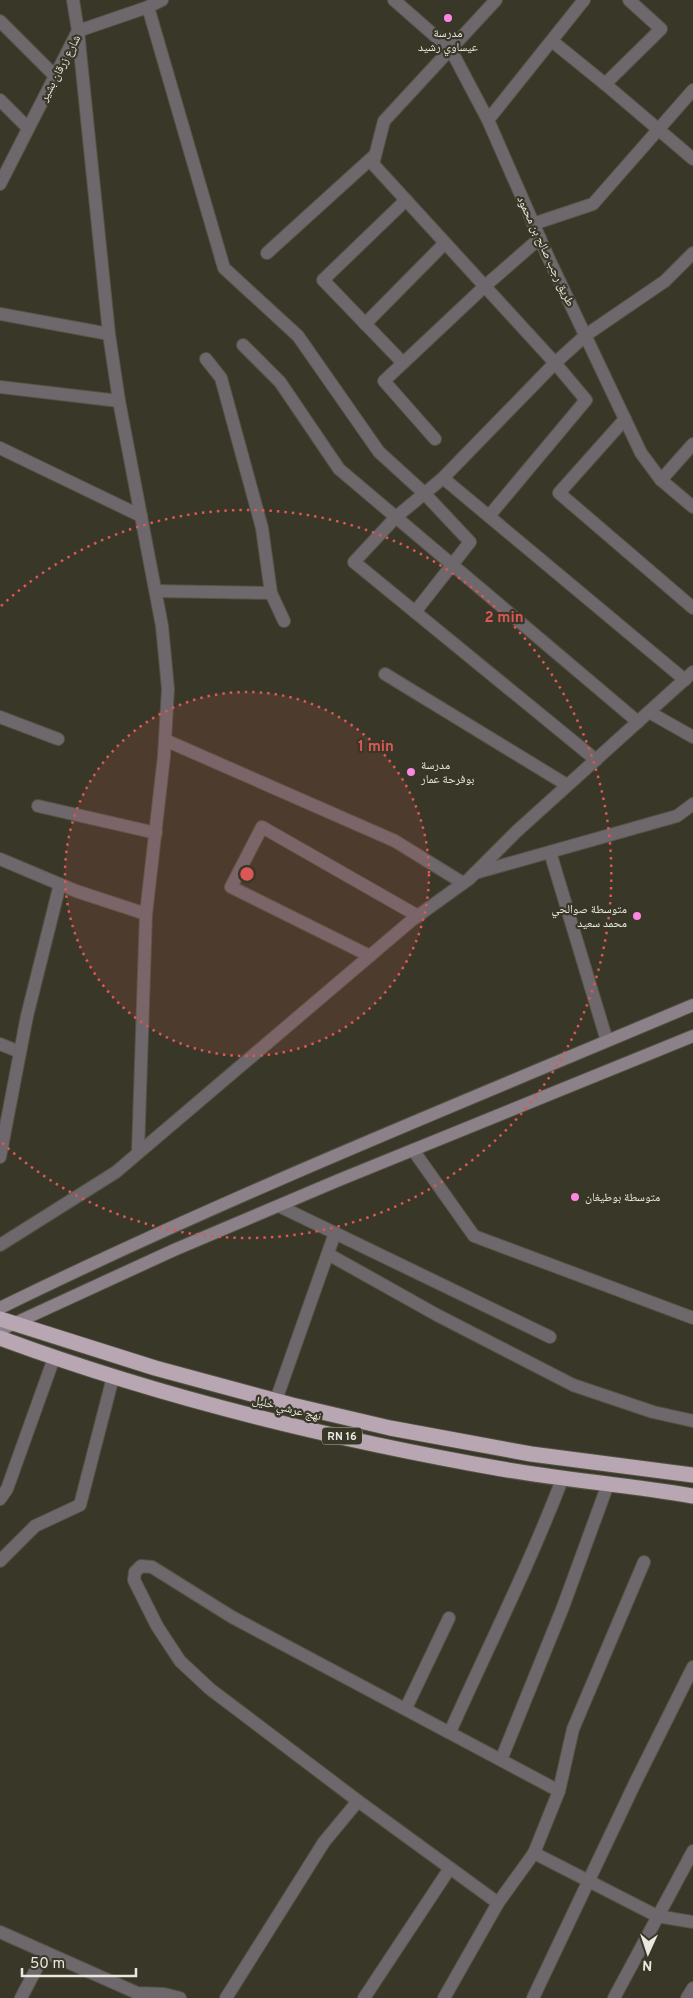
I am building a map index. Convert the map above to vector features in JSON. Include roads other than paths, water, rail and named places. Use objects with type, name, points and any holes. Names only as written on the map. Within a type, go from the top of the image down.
[{"type":"highway","name":"نهج عرشي خليل","points":[[0,1318],[155,1368],[390,1428],[531,1454],[693,1475]]},
{"type":"highway","name":"نهج عرشي خليل","points":[[0,1338],[113,1377],[253,1415],[392,1448],[504,1469],[693,1496]]},
{"type":"street","points":[[73,0],[78,31],[109,334],[119,402],[162,626],[168,689],[156,833],[146,914],[138,1152]]},
{"type":"street","name":"شارع زرقان بشير","points":[[1,179],[78,31],[148,8],[162,0]]},
{"type":"street","name":"طريق رجب صالح بن محمود","points":[[394,0],[451,50],[488,120],[533,224],[641,453],[661,480],[693,507]]},
{"type":"street","points":[[489,516],[586,400],[555,363],[373,164],[384,121],[496,0]]},
{"type":"street","points":[[488,120],[584,0]]},
{"type":"street","points":[[605,84],[661,29],[629,0]]},
{"type":"street","points":[[148,8],[224,268],[298,336],[379,452],[424,493],[470,542],[415,612]]},
{"type":"street","points":[[0,21],[55,76]]},
{"type":"street","points":[[552,40],[693,159]]},
{"type":"street","points":[[533,224],[594,204],[693,90]]},
{"type":"street","points":[[0,100],[28,128]]},
{"type":"street","points":[[267,253],[375,155]]},
{"type":"street","points":[[403,363],[323,280],[406,200]]},
{"type":"street","points":[[435,439],[384,381],[485,286],[540,238]]},
{"type":"street","points":[[365,324],[445,243]]},
{"type":"street","points":[[596,760],[354,562],[396,517],[443,478],[555,363],[586,335],[665,281],[693,253]]},
{"type":"street","points":[[0,314],[109,334]]},
{"type":"street","points":[[243,346],[280,382],[339,469],[638,722]]},
{"type":"street","points":[[206,360],[221,378],[262,528],[271,593],[284,621]]},
{"type":"street","points":[[0,387],[119,402]]},
{"type":"street","points":[[626,419],[559,492],[693,608]]},
{"type":"street","points":[[661,480],[693,444]]},
{"type":"street","points":[[0,448],[141,516]]},
{"type":"street","points":[[0,1245],[116,1172],[418,916],[463,884],[516,831],[689,676],[443,478]]},
{"type":"street","points":[[156,591],[271,593]]},
{"type":"street","points":[[385,674],[567,785]]},
{"type":"street","points":[[649,712],[693,737]]},
{"type":"street","points":[[0,716],[58,739]]},
{"type":"street","points":[[165,740],[395,841],[463,884]]},
{"type":"street","points":[[474,873],[677,816],[693,804]]},
{"type":"street","points":[[38,806],[156,833]]},
{"type":"street","points":[[370,956],[231,887],[262,827],[418,916]]},
{"type":"street","points":[[550,852],[607,1041]]},
{"type":"street","points":[[0,859],[60,884],[146,914]]},
{"type":"street","points":[[0,1157],[27,1016],[60,884]]},
{"type":"street","points":[[0,1308],[75,1271],[333,1156],[693,1005]]},
{"type":"street","points":[[0,1330],[174,1250],[693,1036]]},
{"type":"street","points":[[0,1044],[20,1052]]},
{"type":"street","points":[[413,1150],[474,1236],[693,1318]]},
{"type":"street","points":[[279,1206],[550,1337]]},
{"type":"street","points":[[276,1400],[335,1233]]},
{"type":"street","points":[[328,1254],[437,1315],[573,1385],[652,1412],[693,1420]]},
{"type":"street","points":[[2,1491],[54,1358]]},
{"type":"street","points":[[0,1559],[35,1526],[80,1505],[113,1377]]},
{"type":"street","points":[[450,1732],[504,1612],[540,1538],[563,1477]]},
{"type":"street","points":[[501,1760],[562,1607],[608,1484]]},
{"type":"street","points":[[444,1998],[498,1903],[534,1853],[559,1791],[573,1729],[644,1562]]},
{"type":"street","points":[[498,1903],[358,1801],[210,1689],[180,1661],[157,1626],[134,1580],[135,1572],[141,1566],[146,1565],[161,1571],[188,1591],[232,1617],[559,1791]]},
{"type":"street","points":[[406,1708],[449,1618]]},
{"type":"street","points":[[533,1998],[693,1667]]},
{"type":"street","points":[[226,1998],[324,1842],[358,1801]]},
{"type":"street","points":[[614,1998],[656,1916],[693,1851]]},
{"type":"street","points":[[534,1853],[656,1916],[693,1922]]},
{"type":"street","points":[[364,1998],[450,1868]]},
{"type":"street","points":[[0,1932],[141,1996],[164,1994],[180,1998]]},
{"type":"street","points":[[21,1998],[45,1952]]},
{"type":"street","points":[[687,1998],[693,1988]]},
{"type":"place","name":"مدرسة عيساوي رشيد","points":[[448,18]]},
{"type":"place","name":"مدرسة بوفرحة عمار","points":[[411,772]]},
{"type":"place","name":"متوسطة صوالحي محمد سعيد","points":[[637,916]]},
{"type":"place","name":"متوسطة بوطيغان","points":[[575,1197]]}]
